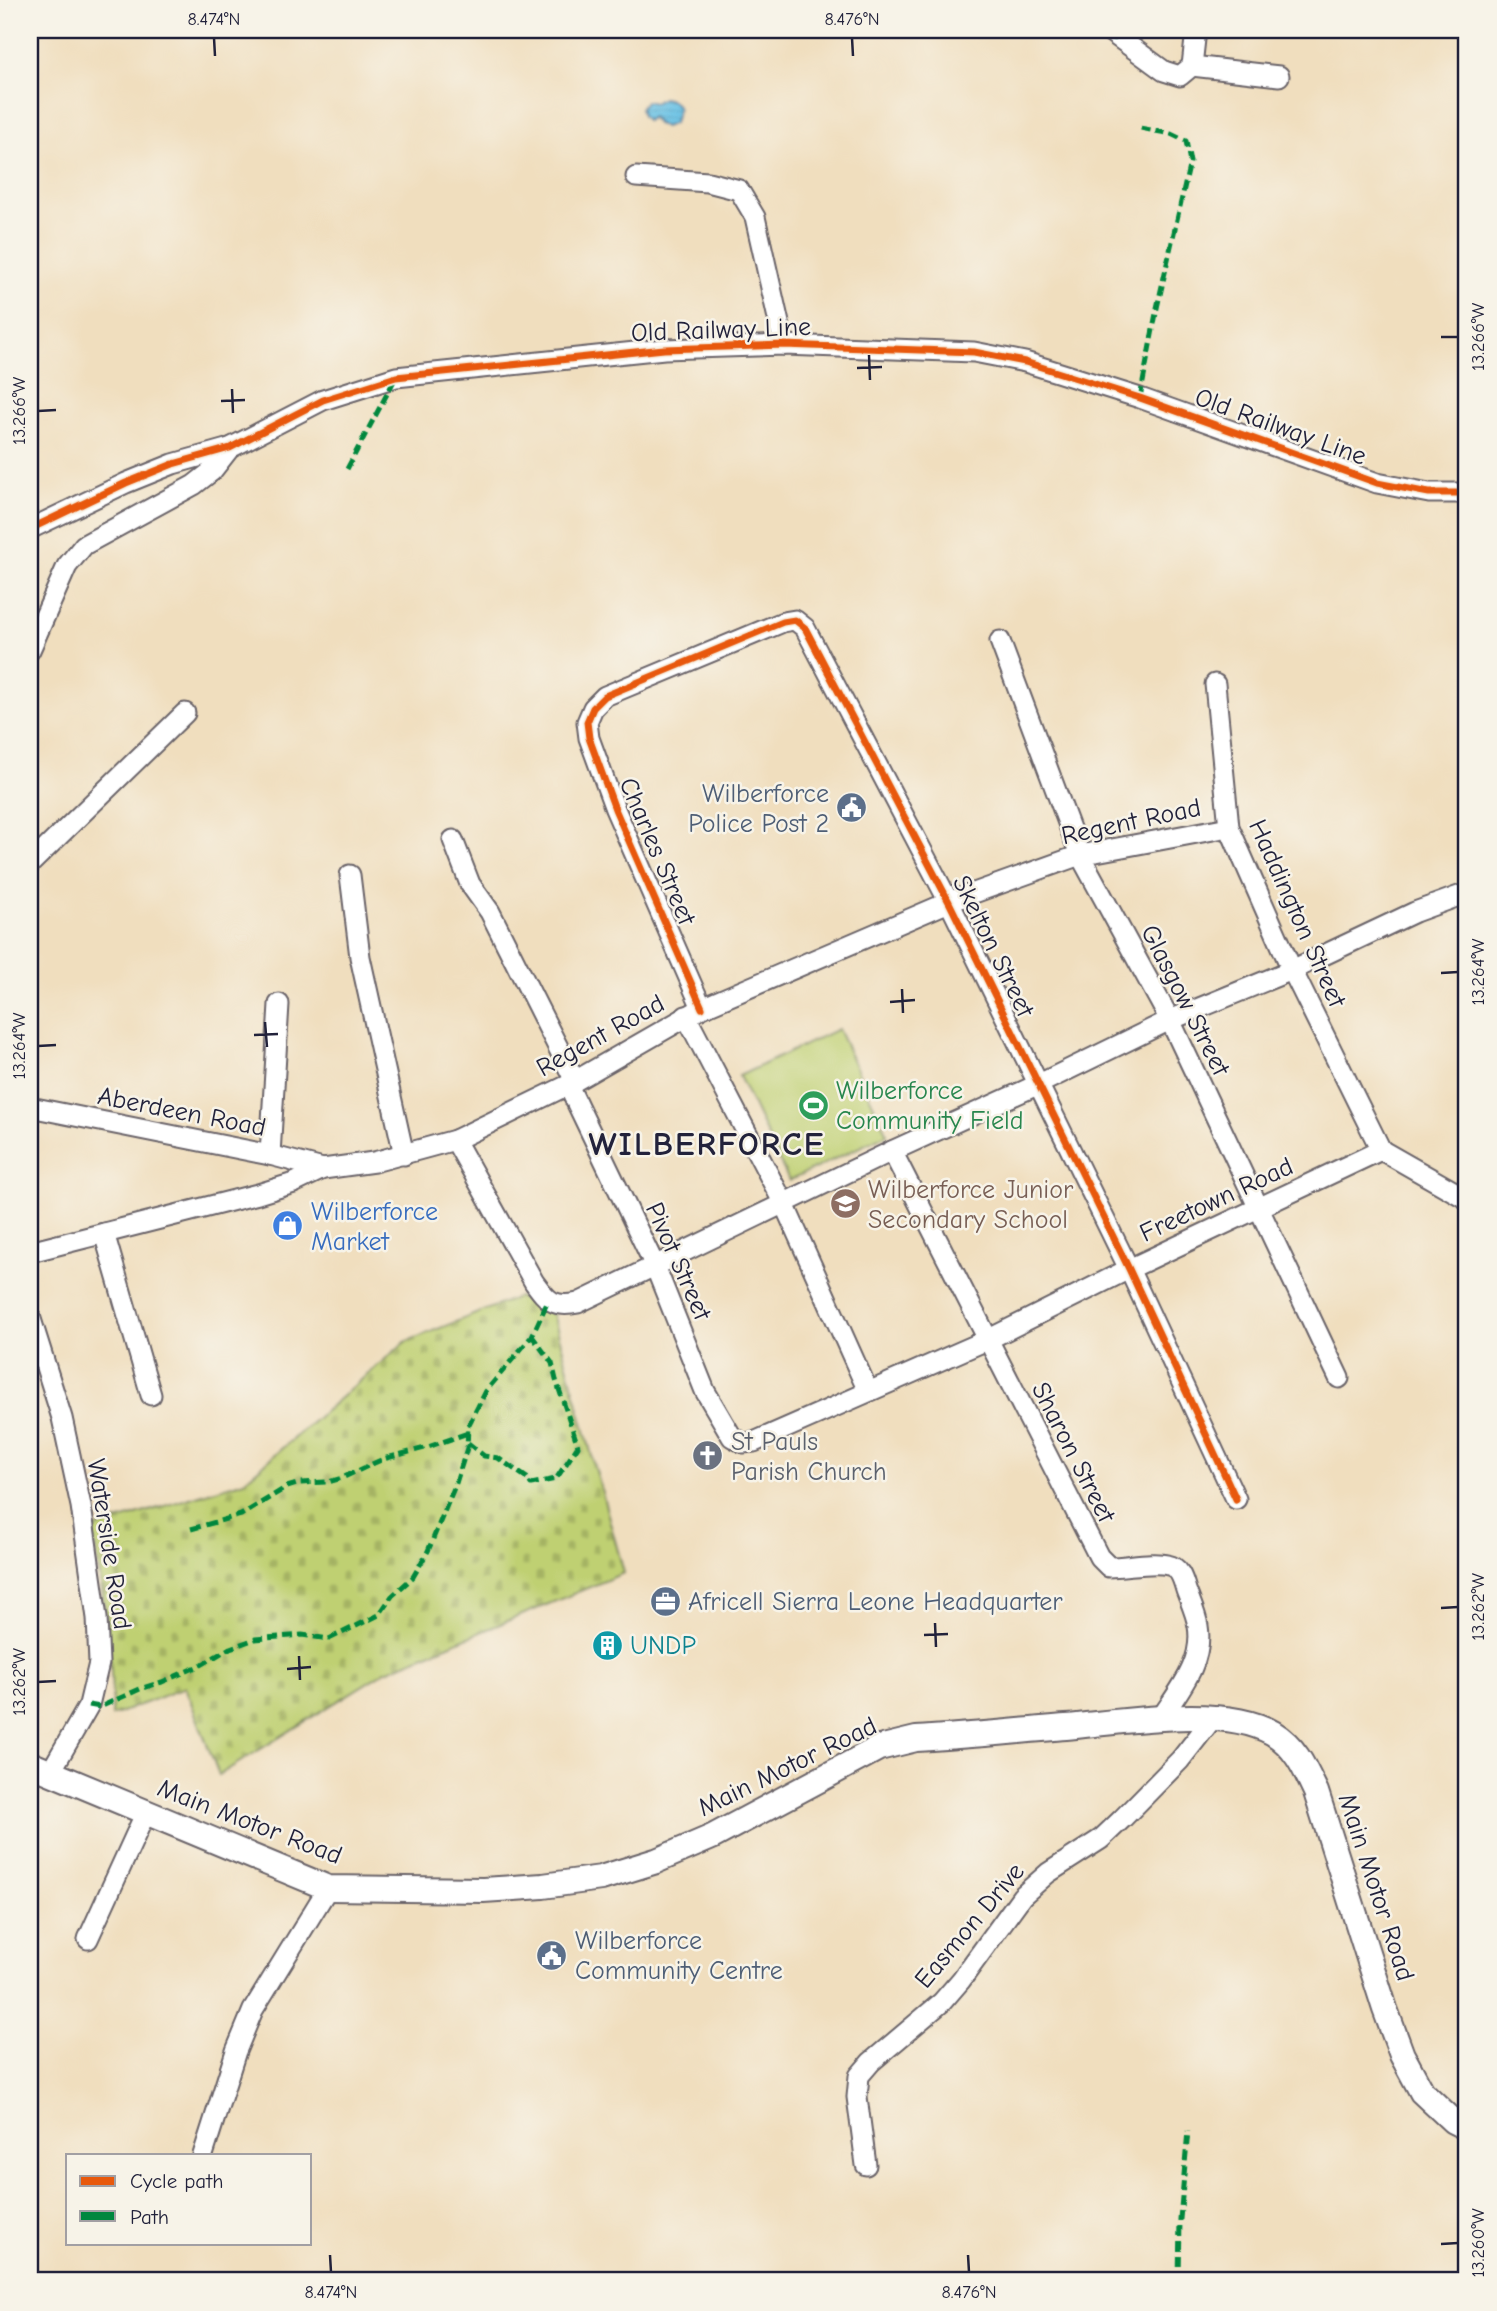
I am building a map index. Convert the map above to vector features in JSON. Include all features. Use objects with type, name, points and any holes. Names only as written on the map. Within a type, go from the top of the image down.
[{"type":"main road","name":"Main Motor Road","points":[[40,1769],[328,1888],[483,1890],[601,1878],[656,1861],[712,1836],[879,1748],[916,1739],[1161,1718],[1213,1718],[1252,1724],[1285,1741],[1301,1759],[1316,1793],[1402,2055],[1422,2092],[1453,2121],[1467,2128]]},
{"type":"street","points":[[1108,30],[1164,71],[1180,76],[1192,66],[1196,30]]},
{"type":"street","points":[[1192,66],[1279,76]]},
{"type":"street","points":[[636,177],[708,182],[739,190],[755,217],[784,345]]},
{"type":"street","name":"Old Railway Line","points":[[30,529],[126,483],[173,464],[230,448],[323,400],[396,377],[664,349],[784,345],[974,352],[1026,362],[1140,398],[1377,482],[1429,492],[1467,493]]},
{"type":"street","name":"Old Railway Line","points":[[30,650],[67,566],[84,545],[194,485],[212,471],[230,448]]},
{"type":"street","name":"Skelton Street","points":[[593,708],[606,696],[783,622],[795,620],[805,628],[949,902],[1129,1269],[1236,1499]]},
{"type":"street","name":"Glasgow Street","points":[[1000,641],[1080,855],[1170,1020],[1339,1378]]},
{"type":"street","name":"Haddington Street","points":[[1215,684],[1229,827],[1292,970],[1381,1150]]},
{"type":"street","name":"Charles Street","points":[[593,708],[587,722],[589,738],[694,1012],[868,1391]]},
{"type":"street","points":[[30,864],[185,713]]},
{"type":"street","name":"Regent Road","points":[[30,1252],[257,1194],[294,1183],[323,1169],[404,1155],[455,1140],[572,1083],[694,1012],[949,902],[1080,855],[1229,827]]},
{"type":"street","name":"Pivot Street","points":[[453,840],[470,884],[490,912],[572,1083],[655,1266],[705,1391],[732,1437],[743,1443],[754,1442]]},
{"type":"street","points":[[350,875],[360,957],[404,1155]]},
{"type":"street","points":[[455,1140],[534,1282],[548,1301],[563,1306],[578,1303],[1170,1020],[1292,970],[1415,912],[1467,893]]},
{"type":"street","points":[[270,1155],[279,1004]]},
{"type":"street","name":"Aberdeen Road","points":[[30,1107],[270,1155],[323,1169]]},
{"type":"street","points":[[1381,1150],[1467,1199]]},
{"type":"street","name":"Freetown Road","points":[[754,1442],[987,1339],[1381,1150]]},
{"type":"street","name":"Sharon Street","points":[[892,1151],[1099,1557],[1109,1567],[1167,1564],[1176,1568],[1182,1578],[1198,1624],[1197,1658],[1190,1674],[1161,1718]]},
{"type":"street","points":[[104,1233],[151,1395]]},
{"type":"street","name":"Waterside Road","points":[[30,1316],[65,1431],[81,1506],[97,1618],[99,1663],[89,1705],[40,1769]]},
{"type":"street","name":"Easmon Drive","points":[[866,2165],[857,2097],[859,2076],[871,2062],[948,1995],[1021,1896],[1048,1873],[1108,1832],[1180,1760],[1213,1718]]},
{"type":"street","points":[[88,1939],[146,1812]]},
{"type":"street","points":[[203,2154],[236,2051],[253,2010],[328,1888]]},
{"type":"green space","name":"Wilberforce Community Field","points":[[838,1029],[887,1134],[789,1181],[739,1076]]},
{"type":"green space","points":[[518,1297],[553,1314],[624,1573],[386,1671],[219,1775],[185,1687],[112,1716],[109,1645],[92,1529],[244,1481],[405,1342]]},
{"type":"water","points":[[662,98],[672,100],[678,107],[674,123],[665,127],[657,124],[652,117],[647,121],[640,108],[646,101],[654,103]]},
{"type":"marked path","points":[[1062,30],[1119,39]]},
{"type":"marked path","points":[[1140,128],[1171,134],[1186,141],[1190,162],[1140,398]]},
{"type":"marked path","points":[[347,469],[396,377]]},
{"type":"marked path","points":[[89,1705],[100,1707],[201,1665],[230,1648],[255,1639],[302,1635],[329,1639],[379,1615],[392,1596],[413,1577],[428,1551],[456,1483],[467,1448],[468,1426],[486,1391],[532,1336],[548,1301]]},
{"type":"marked path","points":[[468,1443],[484,1456],[498,1458],[527,1478],[531,1484],[556,1479],[578,1446],[552,1363],[532,1336]]},
{"type":"marked path","points":[[191,1529],[241,1515],[287,1487],[342,1478],[383,1459],[468,1433]]},
{"type":"marked path","points":[[1179,2281],[1180,2219],[1188,2131]]},
{"type":"cycle path","points":[[30,529],[126,483],[173,464],[230,448],[323,400],[396,377],[664,349],[784,345],[974,352],[1025,362],[1140,398],[1377,483],[1429,493],[1467,493]]},
{"type":"cycle path","points":[[702,1008],[615,809],[589,738],[587,722],[593,708],[605,696],[783,622],[795,620],[805,628],[949,902],[1129,1269],[1236,1499]]},
{"type":"place","name":"Wilberforce Police Post 2","points":[[852,808]]},
{"type":"place","name":"Wilberforce Community Field","points":[[813,1105]]},
{"type":"place","name":"Wilberforce Junior Secondary School","points":[[845,1204]]},
{"type":"place","name":"Wilberforce Market","points":[[288,1226]]},
{"type":"place","name":"St Pauls Parish Church","points":[[708,1456]]},
{"type":"place","name":"Africell Sierra Leone Headquarter","points":[[665,1601]]},
{"type":"place","name":"UNDP","points":[[607,1645]]},
{"type":"place","name":"Wilberforce Community Centre","points":[[552,1955]]},
{"type":"district","name":"WILBERFORCE","points":[[707,1143]]}]
